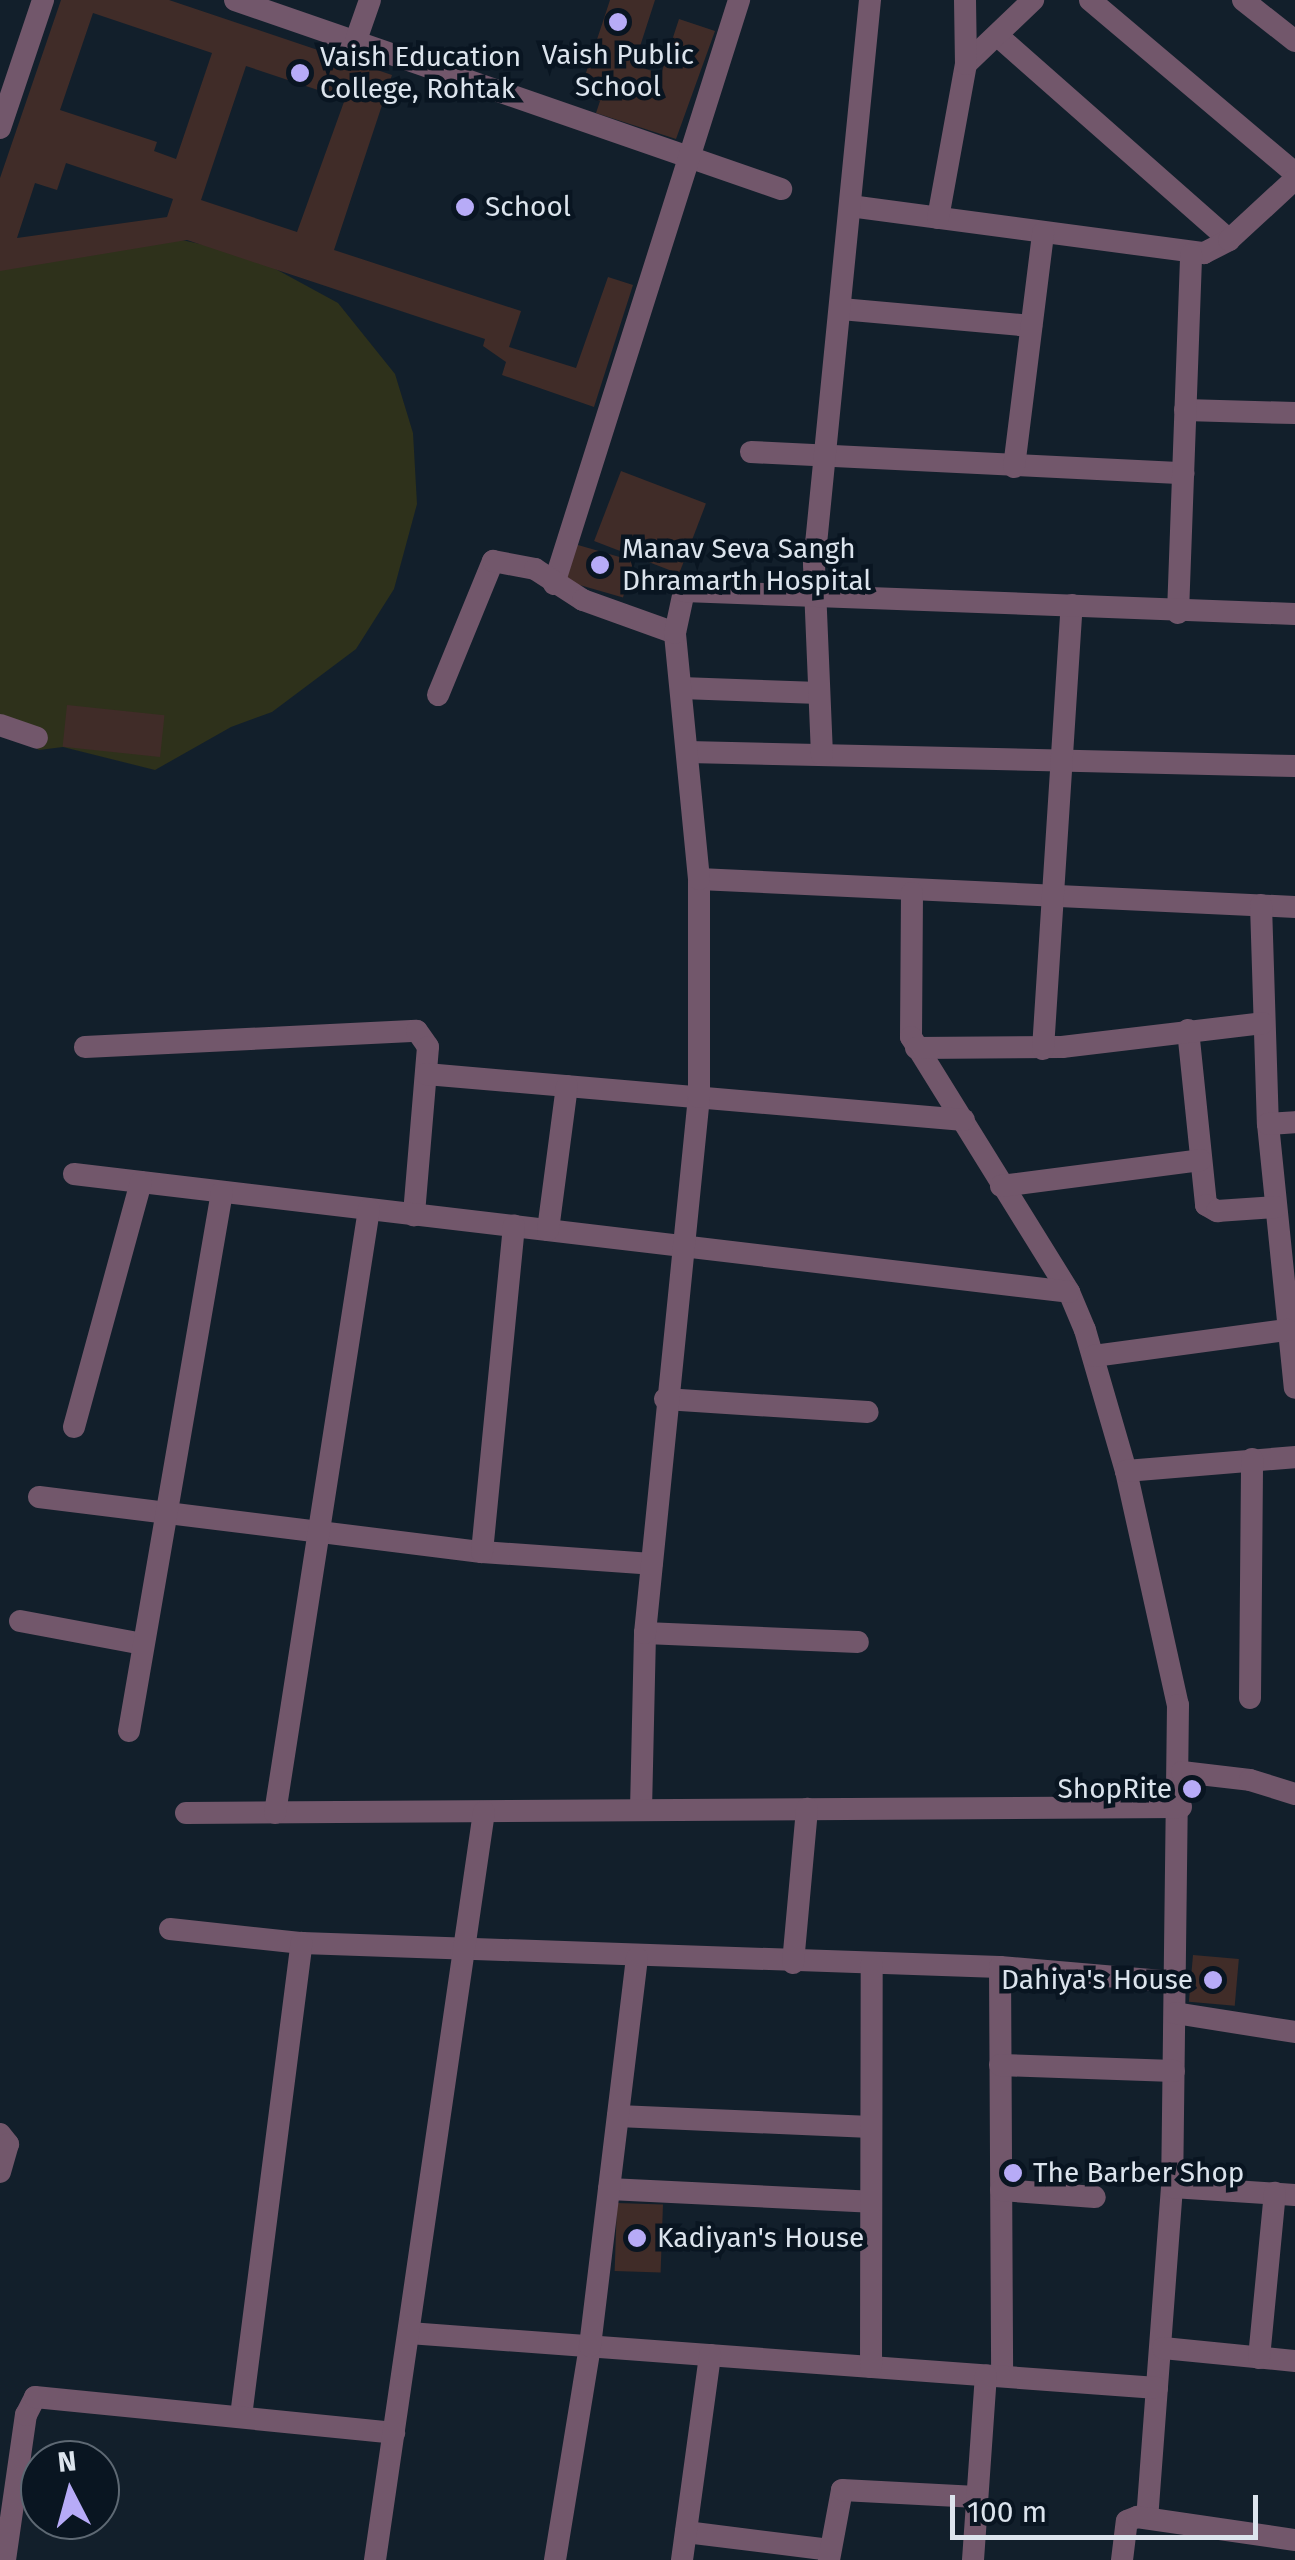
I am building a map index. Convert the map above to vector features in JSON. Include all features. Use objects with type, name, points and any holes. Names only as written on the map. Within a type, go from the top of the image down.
[{"type":"street","points":[[0,128],[44,0]]},
{"type":"street","points":[[235,0],[781,189]]},
{"type":"street","points":[[356,40],[370,0]]},
{"type":"street","points":[[554,584],[738,0]]},
{"type":"street","points":[[822,754],[813,593],[870,0]]},
{"type":"street","points":[[938,218],[966,64],[964,0]]},
{"type":"street","points":[[966,64],[1033,0]]},
{"type":"street","points":[[850,206],[1191,254],[1214,251],[1285,204],[1295,176],[1090,0]]},
{"type":"street","points":[[1243,0],[1295,41]]},
{"type":"street","points":[[998,37],[1229,240]]},
{"type":"street","points":[[1014,468],[1042,233]]},
{"type":"street","points":[[1178,613],[1191,254]]},
{"type":"street","points":[[841,309],[1031,326]]},
{"type":"street","points":[[1185,410],[1295,413]]},
{"type":"street","points":[[750,452],[827,461],[1183,474]]},
{"type":"street","points":[[438,696],[488,565],[510,560],[554,584],[675,633]]},
{"type":"street","points":[[640,1810],[644,1633],[699,1097],[699,879],[675,633],[688,588],[1178,613],[1295,614]]},
{"type":"street","points":[[1043,1049],[1072,605]]},
{"type":"street","points":[[681,688],[819,693]]},
{"type":"street","points":[[0,725],[37,738]]},
{"type":"street","points":[[688,752],[1295,766]]},
{"type":"street","points":[[699,879],[1052,900],[1295,907]]},
{"type":"street","points":[[912,892],[908,1021],[916,1048],[1070,1292],[1094,1356],[1126,1472],[1178,1705],[1182,1772],[1172,2186],[1163,2348],[1146,2518]]},
{"type":"street","points":[[1261,905],[1268,1124],[1295,1388]]},
{"type":"street","points":[[916,1048],[1043,1049],[1263,1023]]},
{"type":"street","points":[[84,1047],[406,1030],[426,1038],[414,1214]]},
{"type":"street","points":[[1188,1030],[1200,1160],[1209,1209],[1276,1207]]},
{"type":"street","points":[[426,1074],[964,1120]]},
{"type":"street","points":[[548,1230],[567,1086]]},
{"type":"street","points":[[1268,1124],[1295,1122]]},
{"type":"street","points":[[1001,1186],[1200,1160]]},
{"type":"street","points":[[74,1174],[1070,1292]]},
{"type":"street","points":[[74,1426],[142,1182]]},
{"type":"street","points":[[129,1731],[222,1192]]},
{"type":"street","points":[[275,1813],[370,1209]]},
{"type":"street","points":[[482,1552],[514,1226]]},
{"type":"street","points":[[1094,1356],[1289,1316]]},
{"type":"street","points":[[665,1399],[868,1412]]},
{"type":"street","points":[[1126,1472],[1295,1457]]},
{"type":"street","points":[[1250,1698],[1252,1459]]},
{"type":"street","points":[[39,1497],[164,1517],[482,1552],[652,1564]]},
{"type":"street","points":[[20,1621],[144,1644]]},
{"type":"street","points":[[644,1633],[858,1642]]},
{"type":"street","points":[[1182,1772],[1250,1780],[1295,1794]]},
{"type":"street","points":[[186,1814],[1181,1806]]},
{"type":"street","points":[[793,1962],[806,1809]]},
{"type":"street","points":[[375,2560],[484,1812]]},
{"type":"street","points":[[170,1929],[302,1942],[462,1951],[1000,1967],[1176,1982]]},
{"type":"street","points":[[240,2416],[302,1942]]},
{"type":"street","points":[[555,2560],[590,2346],[637,1958]]},
{"type":"street","points":[[870,2367],[872,1964]]},
{"type":"street","points":[[974,2560],[977,2496],[994,2376],[1001,2190],[1000,1967]]},
{"type":"street","points":[[1175,2013],[1295,2032]]},
{"type":"street","points":[[1000,2065],[1174,2071]]},
{"type":"street","points":[[618,2116],[871,2127]]},
{"type":"street","points":[[0,2134],[8,2144],[0,2172]]},
{"type":"street","points":[[1172,2186],[1285,2194],[1259,2358]]},
{"type":"street","points":[[609,2189],[872,2202]]},
{"type":"street","points":[[1001,2190],[1096,2196]]},
{"type":"street","points":[[409,2333],[1158,2388]]},
{"type":"street","points":[[1163,2348],[1295,2361]]},
{"type":"street","points":[[682,2560],[710,2355]]},
{"type":"street","points":[[5,2560],[34,2397],[394,2433]]},
{"type":"street","points":[[686,2532],[829,2555],[842,2490],[977,2496]]},
{"type":"street","points":[[1122,2560],[1127,2521],[1146,2518],[1295,2540]]},
{"type":"green space","points":[[182,240],[250,255],[338,303],[395,374],[413,433],[417,504],[394,589],[356,649],[272,712],[231,727],[155,770],[63,747],[39,750],[0,725],[0,268]]},
{"type":"building","points":[[61,0],[169,0],[392,75],[334,250],[521,311],[509,347],[576,368],[608,277],[633,285],[594,407],[502,375],[506,362],[483,346],[485,339],[187,240],[0,271],[0,178]],"holes":[[[93,13],[212,53],[176,159],[154,151],[157,142],[60,110]],[[246,66],[345,99],[297,232],[201,200]],[[66,163],[173,199],[167,217],[17,238],[35,183],[57,190]]]},
{"type":"building","points":[[610,0],[655,0],[634,65],[661,74],[679,19],[715,31],[676,139],[596,113],[600,101],[579,94]]},
{"type":"building","points":[[621,471],[706,504],[679,574],[594,541]]},
{"type":"building","points":[[571,543],[633,561],[623,597],[561,580]]},
{"type":"building","points":[[67,705],[164,715],[160,757],[63,747]]},
{"type":"building","name":"Dahiya's House","points":[[1193,1955],[1239,1959],[1235,2006],[1189,2002]]},
{"type":"building","name":"Kadiyan's House","points":[[617,2203],[663,2205],[661,2273],[615,2271]]},
{"type":"place","name":"Vaish Public School","points":[[618,22]]},
{"type":"place","name":"Vaish Education College, Rohtak","points":[[300,73]]},
{"type":"place","name":"School","points":[[465,207]]},
{"type":"place","name":"Manav Seva Sangh Dhramarth Hospital","points":[[600,565]]},
{"type":"place","name":"ShopRite","points":[[1192,1789]]},
{"type":"place","name":"Dahiya's House","points":[[1213,1980]]},
{"type":"place","name":"The Barber Shop","points":[[1013,2173]]},
{"type":"place","name":"Kadiyan's House","points":[[637,2238]]}]
